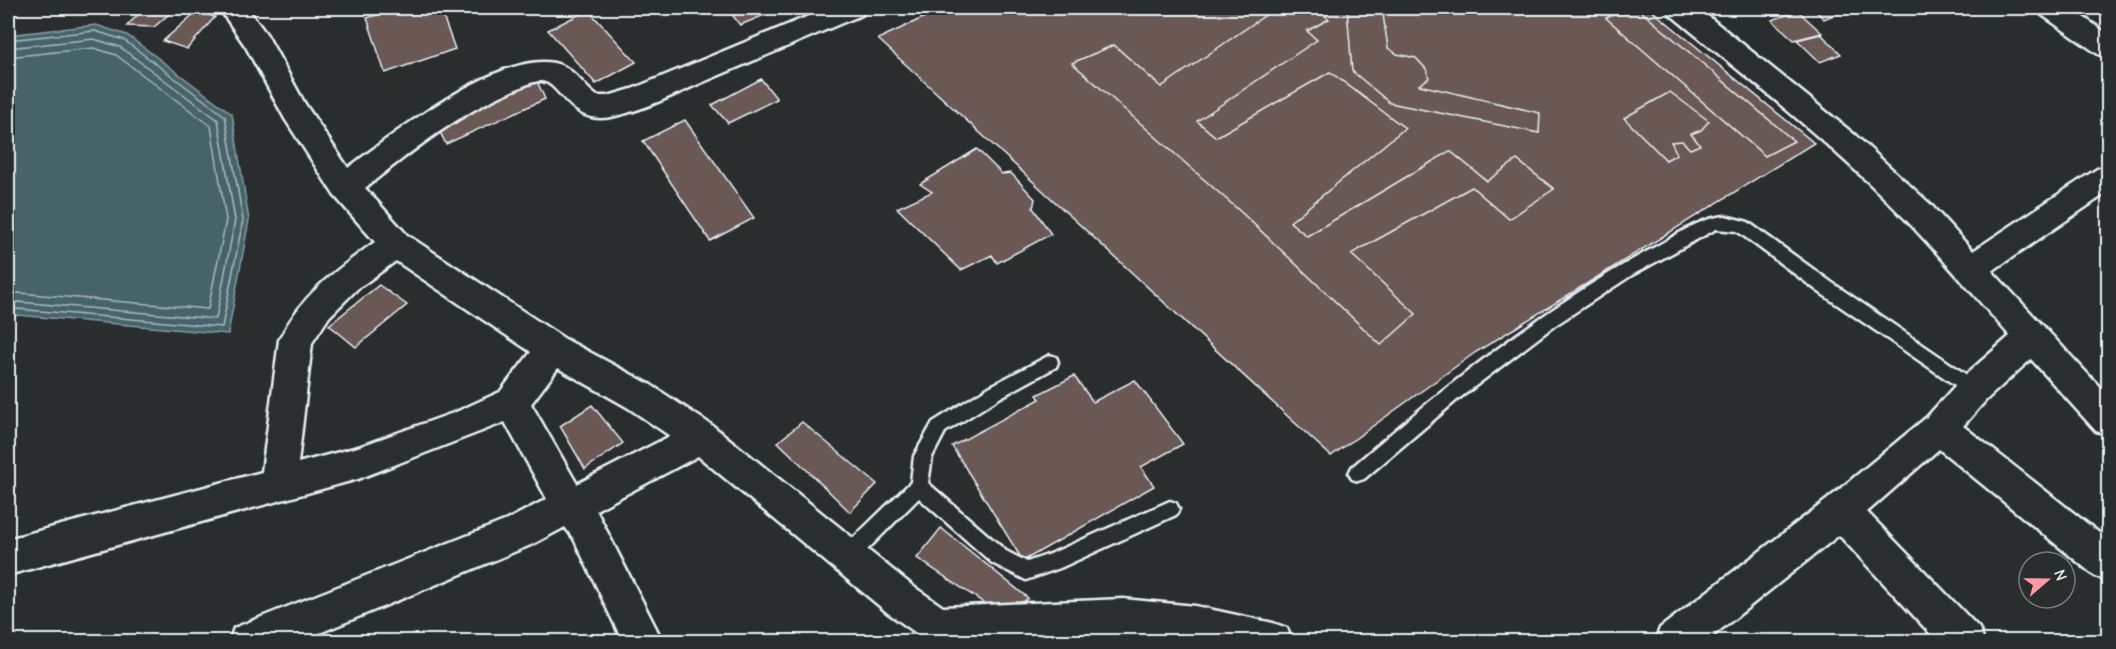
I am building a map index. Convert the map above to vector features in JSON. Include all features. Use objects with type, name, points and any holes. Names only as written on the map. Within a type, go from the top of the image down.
[{"type":"street","points":[[234,8],[257,42],[295,111],[345,187],[396,244],[553,349],[639,396],[701,437],[901,600],[929,634],[1123,618],[1195,625],[1273,642]]},
{"type":"street","points":[[345,187],[437,117],[472,96],[527,74],[545,71],[557,76],[580,101],[592,106],[605,107],[649,93],[852,8]]},
{"type":"street","points":[[1681,8],[1845,143],[1920,214],[2109,420]]},
{"type":"street","points":[[2052,8],[2109,47]]},
{"type":"street","points":[[1969,270],[2109,177]]},
{"type":"street","points":[[278,484],[296,340],[317,307],[346,280],[396,244]]},
{"type":"street","points":[[1674,642],[1841,511],[1939,428],[1974,389],[2032,337]]},
{"type":"street","points":[[8,557],[358,463],[512,403],[553,349]]},
{"type":"street","points":[[512,403],[571,507],[587,527],[644,642]]},
{"type":"street","points":[[1939,428],[2109,563]]},
{"type":"street","points":[[248,642],[357,600],[520,532],[701,437]]},
{"type":"street","points":[[1841,511],[1965,642]]},
{"type":"lane","points":[[1358,473],[1434,407],[1538,329],[1616,277],[1713,223],[1725,222],[1742,226],[1825,287],[1974,389]]},
{"type":"lane","points":[[848,556],[919,486],[923,456],[939,427],[995,392],[1050,362]]},
{"type":"lane","points":[[919,486],[999,556],[1026,571],[1053,562],[1170,509]]},
{"type":"water","points":[[96,25],[127,35],[232,114],[249,220],[228,334],[17,315],[8,324],[8,35]]},
{"type":"building","points":[[144,8],[176,8],[154,27],[127,26]]},
{"type":"building","points":[[398,8],[440,8],[455,49],[385,73],[367,18]]},
{"type":"building","points":[[727,8],[782,8],[740,25]]},
{"type":"building","points":[[944,8],[1649,8],[1814,143],[1476,352],[1331,456],[878,39]]},
{"type":"building","points":[[1260,8],[1316,8],[1329,19],[1307,31],[1317,40],[1197,121],[1216,137],[1330,72],[1405,128],[1290,222],[1307,236],[1450,151],[1487,181],[1517,160],[1554,189],[1509,219],[1472,187],[1351,254],[1416,314],[1381,345],[1242,213],[1072,63],[1114,45],[1161,87],[1267,14]]},
{"type":"building","points":[[1347,8],[1382,8],[1388,48],[1397,54],[1416,58],[1426,69],[1429,78],[1419,85],[1540,113],[1539,133],[1390,103],[1352,71]]},
{"type":"building","points":[[1629,8],[1637,8],[1794,141],[1765,156],[1606,18]]},
{"type":"building","points":[[1812,8],[1842,8],[1846,10],[1824,19]]},
{"type":"building","points":[[588,10],[636,62],[596,84],[548,30]]},
{"type":"building","points":[[1798,11],[1822,33],[1794,40],[1772,20]]},
{"type":"building","points":[[196,12],[215,17],[187,49],[163,41]]},
{"type":"building","points":[[1821,34],[1841,54],[1820,62],[1797,40]]},
{"type":"building","points":[[761,79],[777,99],[728,123],[712,105]]},
{"type":"building","points":[[537,81],[545,99],[446,144],[437,126]]},
{"type":"building","points":[[1670,92],[1709,121],[1701,130],[1691,134],[1700,145],[1690,149],[1682,141],[1671,142],[1677,154],[1666,160],[1624,118]]},
{"type":"building","points":[[685,120],[754,218],[710,241],[643,141]]},
{"type":"building","points":[[977,149],[1002,174],[1011,173],[1035,199],[1033,208],[1051,234],[997,263],[992,255],[961,270],[897,208],[932,192],[920,184]]},
{"type":"building","points":[[379,285],[407,305],[356,347],[329,325]]},
{"type":"building","points":[[1074,376],[1093,402],[1135,380],[1183,444],[1141,467],[1154,486],[1023,561],[952,446],[1040,399],[1037,395]]},
{"type":"building","points":[[592,405],[623,443],[585,469],[560,426]]},
{"type":"building","points":[[802,422],[877,484],[850,512],[778,442]]},
{"type":"building","points":[[941,528],[1028,598],[1005,617],[917,558]]}]
